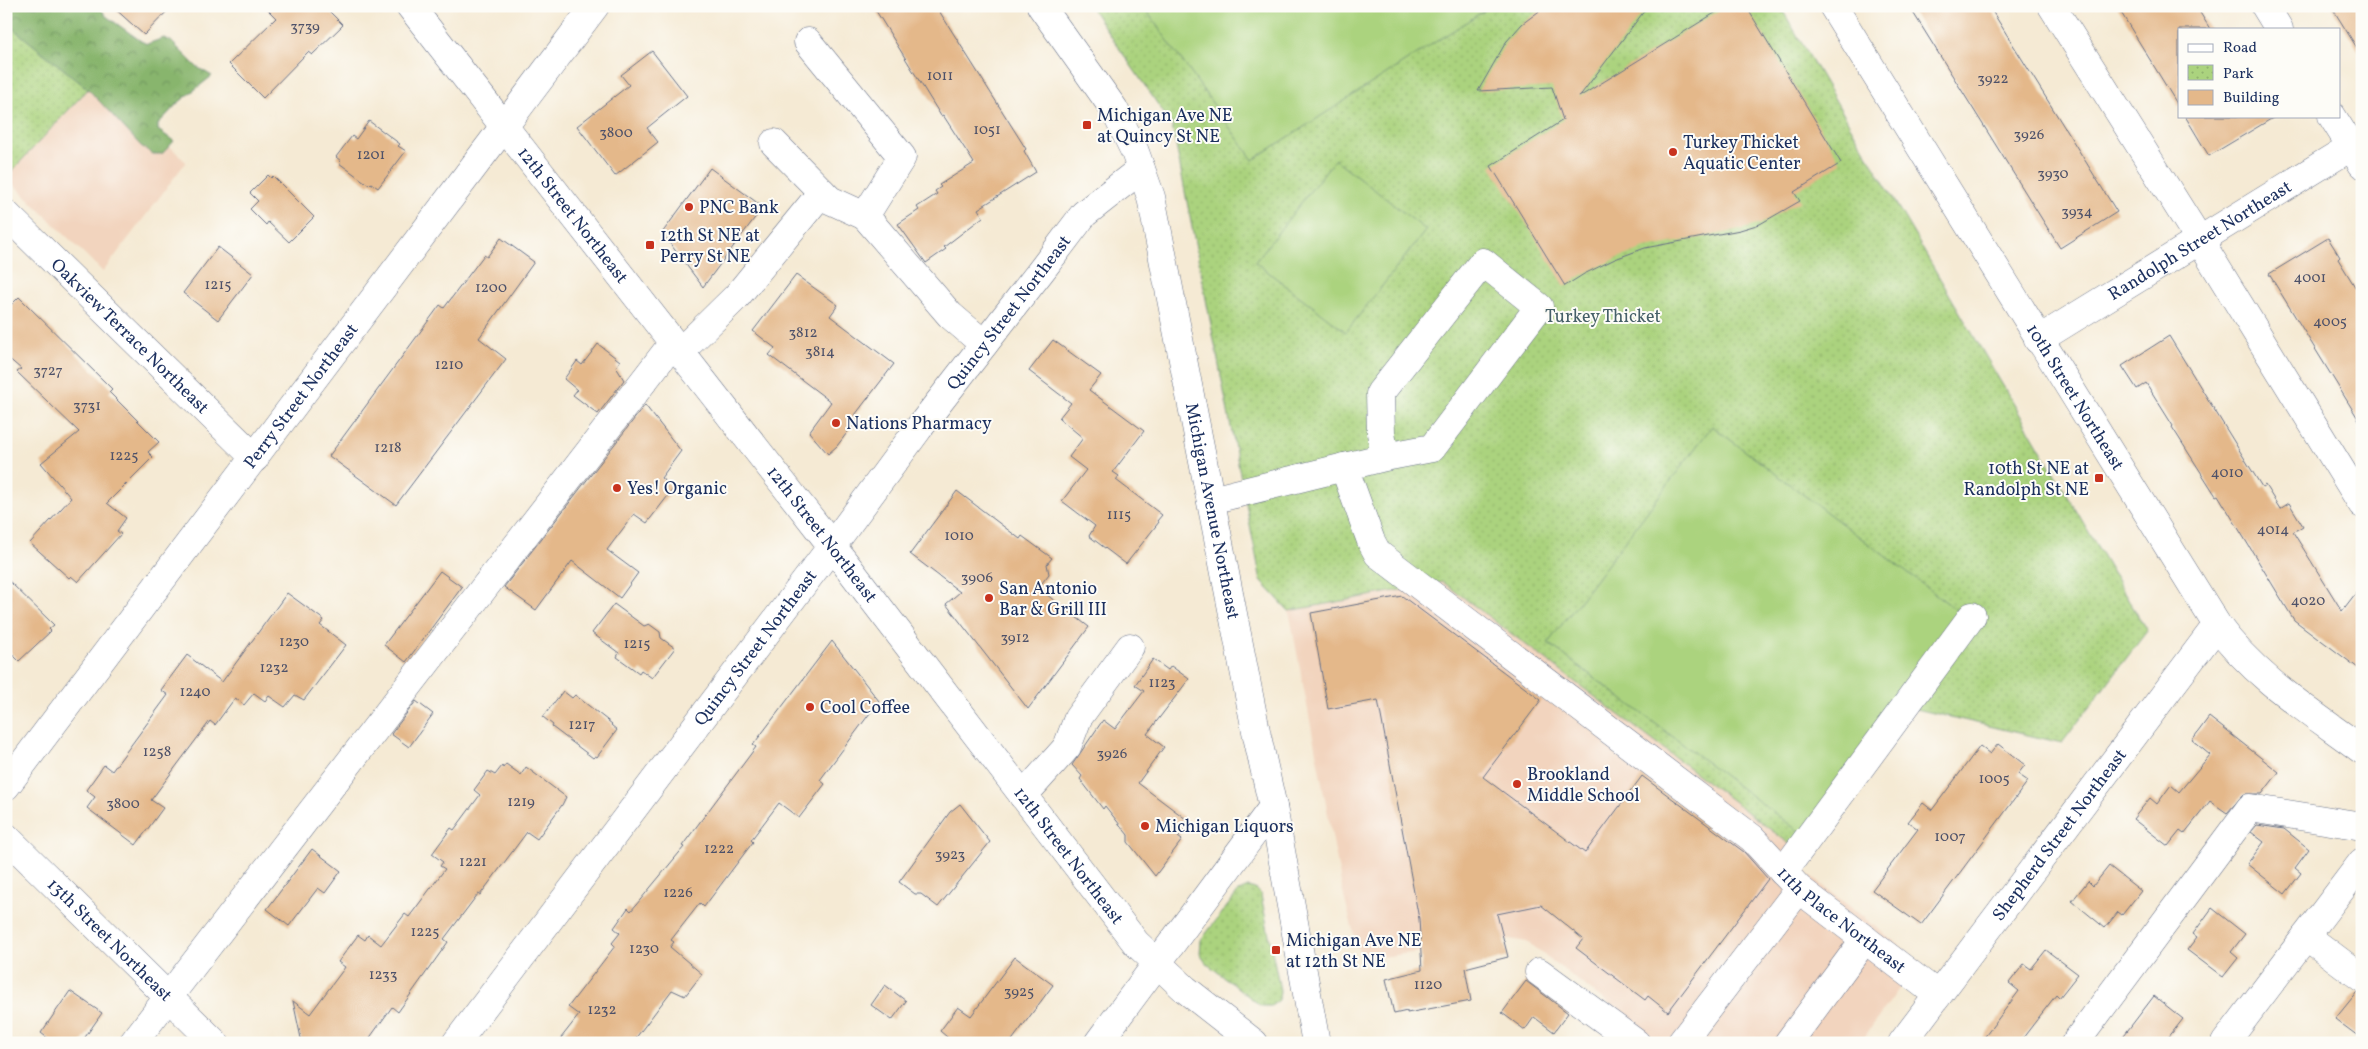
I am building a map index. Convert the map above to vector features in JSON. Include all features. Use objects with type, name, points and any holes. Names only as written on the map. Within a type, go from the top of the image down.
[{"type":"street","name":"12th Street Northeast","points":[[410,6],[832,546],[1136,942],[1185,989],[1254,1043]]},
{"type":"street","name":"Perry Street Northeast","points":[[6,786],[596,6]]},
{"type":"street","name":"Michigan Avenue Northeast","points":[[1042,6],[1114,109],[1141,169],[1156,220],[1256,736],[1273,807],[1316,1043]]},
{"type":"street","name":"10th Street Northeast","points":[[1833,6],[2038,340],[2217,625],[2237,651],[2265,678],[2362,750]]},
{"type":"street","points":[[2052,6],[2362,504]]},
{"type":"street","points":[[2265,6],[2278,28]]},
{"type":"street","points":[[808,42],[902,157],[865,216]]},
{"type":"street","points":[[2334,118],[2358,150]]},
{"type":"street","points":[[774,143],[830,200],[865,216],[950,315],[984,344]]},
{"type":"street","name":"Randolph Street Northeast","points":[[2038,340],[2200,241],[2358,150]]},
{"type":"street","name":"Quincy Street Northeast","points":[[456,1043],[1084,214],[1141,169]]},
{"type":"street","points":[[133,1043],[677,348],[737,296],[822,192]]},
{"type":"street","name":"Oakview Terrace Northeast","points":[[6,214],[254,458]]},
{"type":"street","points":[[1211,500],[1385,457],[1432,448],[1539,307],[1483,262],[1380,393],[1381,433],[1385,457]]},
{"type":"street","name":"11th Place Northeast","points":[[1344,467],[1371,541],[1378,554],[1752,838],[1791,880],[1938,995]]},
{"type":"street","points":[[1681,1043],[1972,616]]},
{"type":"street","name":"Shepherd Street Northeast","points":[[1902,1043],[2217,625]]},
{"type":"street","points":[[1023,796],[1067,747],[1078,718],[1130,647]]},
{"type":"street","points":[[1098,1043],[1156,962],[1273,807]]},
{"type":"street","points":[[2075,1043],[2250,808],[2362,826]]},
{"type":"street","name":"13th Street Northeast","points":[[6,837],[215,1043]]},
{"type":"street","points":[[2225,1043],[2362,862]]},
{"type":"street","points":[[2306,936],[2362,978]]},
{"type":"street","points":[[1788,1043],[1865,939]]},
{"type":"street","points":[[1539,972],[1636,1043]]},
{"type":"shaded area","points":[[6,6],[182,99],[152,129],[186,162],[103,272],[6,177]]},
{"type":"shaded area","name":"Brookland Middle School","points":[[1443,582],[1795,848],[1807,873],[1919,961],[1860,1043],[1661,1043],[1527,942],[1510,939],[1361,960],[1343,893],[1289,611]]},
{"type":"green space","points":[[6,6],[99,6],[106,16],[147,44],[164,38],[171,41],[197,67],[212,76],[178,103],[158,124],[158,130],[174,141],[162,154],[153,154],[141,146],[88,89],[6,23]]},
{"type":"green space","name":"Turkey Thicket","points":[[1090,6],[1780,6],[2147,631],[2062,743],[1899,705],[1795,848],[1443,582],[1289,611],[1261,581],[1172,125]]},
{"type":"green space","points":[[1143,6],[1491,6],[1253,160]]},
{"type":"green space","points":[[6,23],[88,89],[9,174],[6,170]]},
{"type":"green space","points":[[1335,159],[1426,230],[1346,332],[1255,262]]},
{"type":"green space","points":[[1712,426],[1966,617],[1801,833],[1548,643]]},
{"type":"green space","points":[[1248,887],[1255,889],[1261,895],[1280,990],[1279,1000],[1271,1006],[1261,1006],[1206,963],[1200,954],[1201,940],[1239,891]]},
{"type":"building","points":[[112,6],[172,6],[144,35]]},
{"type":"building","points":[[264,6],[324,6],[343,25],[312,55],[308,52],[263,98],[229,64],[276,18]]},
{"type":"building","points":[[873,6],[936,6],[1026,149],[1024,151],[1036,172],[978,209],[983,217],[944,247],[946,249],[926,263],[898,224],[919,210],[917,207],[937,194],[935,191],[941,187],[939,185],[974,163],[943,115],[941,116]]},
{"type":"building","name":"Turkey Thicket Aquatic Center","points":[[1546,6],[1648,6],[1579,97],[1726,6],[1746,6],[1841,163],[1794,192],[1800,201],[1760,224],[1740,230],[1645,248],[1615,259],[1584,274],[1565,286],[1491,166],[1563,120],[1552,87],[1478,91],[1506,42],[1522,24]]},
{"type":"building","points":[[1909,6],[1989,6],[2117,212],[2060,248]]},
{"type":"building","points":[[2117,6],[2196,6],[2209,28],[2178,28],[2178,105]]},
{"type":"building","points":[[2331,6],[2362,6],[2362,56]]},
{"type":"building","points":[[652,51],[687,96],[647,128],[658,142],[615,176],[577,126],[629,85],[621,75]]},
{"type":"building","points":[[2186,118],[2273,118],[2209,156]]},
{"type":"building","points":[[369,121],[400,144],[398,146],[406,151],[378,188],[371,183],[369,185],[339,163],[341,161],[336,157],[352,136],[356,139]]},
{"type":"building","points":[[710,168],[763,207],[703,287],[662,233]]},
{"type":"building","points":[[268,175],[271,178],[273,176],[314,217],[289,242],[268,222],[266,225],[250,209],[258,201],[250,193]]},
{"type":"building","points":[[501,238],[534,262],[479,338],[506,359],[396,505],[329,456],[440,305],[444,308],[484,255],[487,257]]},
{"type":"building","points":[[2328,238],[2340,257],[2338,259],[2362,298],[2362,425],[2269,274]]},
{"type":"building","points":[[218,247],[253,274],[218,320],[183,293]]},
{"type":"building","points":[[796,275],[838,305],[830,316],[894,364],[855,415],[859,417],[837,446],[828,454],[809,432],[831,402],[769,355],[775,348],[753,331]]},
{"type":"building","points":[[19,297],[112,389],[109,392],[159,442],[148,452],[153,457],[107,503],[126,518],[117,531],[121,534],[78,582],[71,576],[69,578],[30,543],[71,498],[41,463],[79,432],[17,372],[21,369],[6,356],[6,310]]},
{"type":"building","points":[[2169,336],[2262,487],[2265,485],[2280,509],[2289,503],[2303,526],[2293,532],[2342,611],[2362,585],[2362,671],[2294,620],[2218,495],[2216,496],[2146,383],[2137,389],[2122,366]]},
{"type":"building","points":[[1053,340],[1101,375],[1089,390],[1144,431],[1113,472],[1119,476],[1116,480],[1162,515],[1157,521],[1159,522],[1126,564],[1089,536],[1095,526],[1062,501],[1086,470],[1069,457],[1083,438],[1059,418],[1071,403],[1029,371]]},
{"type":"building","points":[[598,344],[620,361],[616,367],[624,380],[598,414],[573,395],[577,390],[564,379],[577,361],[582,365]]},
{"type":"building","points":[[645,405],[681,451],[661,478],[674,488],[647,523],[634,514],[607,550],[638,573],[620,598],[572,561],[536,610],[504,587]]},
{"type":"building","points":[[957,491],[1020,539],[1022,536],[1052,558],[1047,564],[1049,574],[1038,588],[1089,627],[1028,709],[946,604],[960,592],[910,554]]},
{"type":"building","points":[[440,571],[462,587],[406,662],[384,645]]},
{"type":"building","points":[[6,578],[54,625],[49,629],[51,631],[19,661],[6,648]]},
{"type":"building","points":[[287,593],[324,620],[320,625],[346,645],[304,700],[295,695],[285,707],[269,696],[265,701],[254,693],[244,705],[235,698],[215,725],[210,721],[151,800],[163,808],[136,845],[87,808],[95,797],[86,790],[104,765],[112,771],[168,695],[161,690],[187,655],[222,682]]},
{"type":"building","points":[[1402,596],[1541,700],[1483,777],[1585,853],[1642,776],[1744,852],[1768,879],[1668,1012],[1648,996],[1645,1000],[1576,948],[1583,939],[1541,905],[1497,914],[1508,957],[1465,968],[1471,1001],[1394,1014],[1386,979],[1422,970],[1419,919],[1378,700],[1328,709],[1311,613]]},
{"type":"building","points":[[614,604],[644,626],[649,624],[660,632],[661,638],[675,648],[652,678],[641,670],[639,673],[617,657],[619,653],[592,633]]},
{"type":"building","points":[[832,641],[879,701],[820,780],[825,784],[799,818],[779,803],[751,840],[753,842],[704,907],[700,903],[671,940],[674,942],[670,947],[702,974],[685,996],[672,990],[632,1043],[557,1043],[579,1015],[568,1007],[615,946],[612,943],[620,933],[614,928],[628,908],[631,911],[684,847],[682,846],[756,747],[753,745]]},
{"type":"building","points":[[1153,659],[1168,670],[1171,666],[1189,679],[1147,734],[1164,747],[1138,783],[1190,822],[1178,837],[1182,840],[1155,876],[1128,842],[1128,835],[1105,806],[1103,809],[1080,779],[1082,776],[1072,765],[1103,720],[1115,729],[1144,691],[1135,685]]},
{"type":"building","points":[[563,691],[572,698],[575,695],[617,730],[597,757],[593,758],[552,727],[553,725],[543,717]]},
{"type":"building","points":[[416,701],[433,714],[409,747],[391,734]]},
{"type":"building","points":[[2209,717],[2279,772],[2262,794],[2244,794],[2227,813],[2210,801],[2184,834],[2180,831],[2168,846],[2133,819],[2150,798],[2157,804],[2171,785],[2179,792],[2210,755],[2192,740]]},
{"type":"building","points":[[1998,744],[2025,765],[2018,774],[2028,781],[1921,925],[1872,890],[1918,829],[1908,822],[1923,803],[1932,810],[1980,746],[1990,754]]},
{"type":"building","points":[[506,764],[521,775],[526,767],[566,797],[562,805],[537,839],[527,832],[444,939],[448,942],[398,1012],[392,1007],[366,1043],[302,1043],[293,1001],[310,1014],[345,967],[338,962],[358,935],[365,940],[368,935],[381,945],[405,914],[409,917],[445,869],[440,866],[443,862],[432,854],[451,828],[454,830],[480,795],[474,790],[488,771],[495,775]]},
{"type":"building","points":[[960,804],[990,842],[938,907],[921,894],[915,894],[899,882],[950,812]]},
{"type":"building","points":[[2257,825],[2284,829],[2309,849],[2295,868],[2301,873],[2285,894],[2247,864],[2264,842],[2251,832]]},
{"type":"building","points":[[312,849],[341,871],[325,893],[318,888],[289,926],[267,909]]},
{"type":"building","points":[[2109,866],[2141,891],[2122,915],[2118,912],[2105,928],[2072,901],[2088,881],[2093,886]]},
{"type":"building","points":[[2212,908],[2245,934],[2231,952],[2238,958],[2223,977],[2187,950],[2197,937],[2193,934]]},
{"type":"building","points":[[2046,950],[2078,974],[2059,998],[2056,995],[2019,1043],[1980,1043],[2019,991],[2009,983],[2024,964],[2031,969]]},
{"type":"building","points":[[1015,957],[1053,985],[1010,1043],[954,1043],[940,1031],[958,1007],[971,1016]]},
{"type":"building","points":[[1526,981],[1568,1013],[1554,1032],[1534,1017],[1525,1030],[1502,1013]]},
{"type":"building","points":[[885,985],[906,1001],[892,1020],[871,1005]]},
{"type":"building","points":[[70,991],[102,1013],[81,1043],[54,1043],[41,1033]]},
{"type":"building","points":[[2357,992],[2362,993],[2362,1039],[2335,1019]]},
{"type":"building","points":[[2154,996],[2183,1019],[2164,1043],[2118,1043]]},
{"type":"place","name":"Michigan Ave NE at Quincy St NE","points":[[1087,125]]},
{"type":"place","name":"Turkey Thicket Aquatic Center","points":[[1673,152]]},
{"type":"place","name":"PNC Bank","points":[[689,207]]},
{"type":"place","name":"12th St NE at Perry St NE","points":[[650,245]]},
{"type":"place","name":"Nations Pharmacy","points":[[836,423]]},
{"type":"place","name":"10th St NE at Randolph St NE","points":[[2099,478]]},
{"type":"place","name":"Yes! Organic","points":[[617,488]]},
{"type":"place","name":"San Antonio Bar & Grill III","points":[[989,598]]},
{"type":"place","name":"Cool Coffee","points":[[810,707]]},
{"type":"place","name":"Brookland Middle School","points":[[1517,784]]},
{"type":"place","name":"Michigan Liquors","points":[[1145,826]]},
{"type":"place","name":"Michigan Ave NE at 12th St NE","points":[[1276,950]]}]
